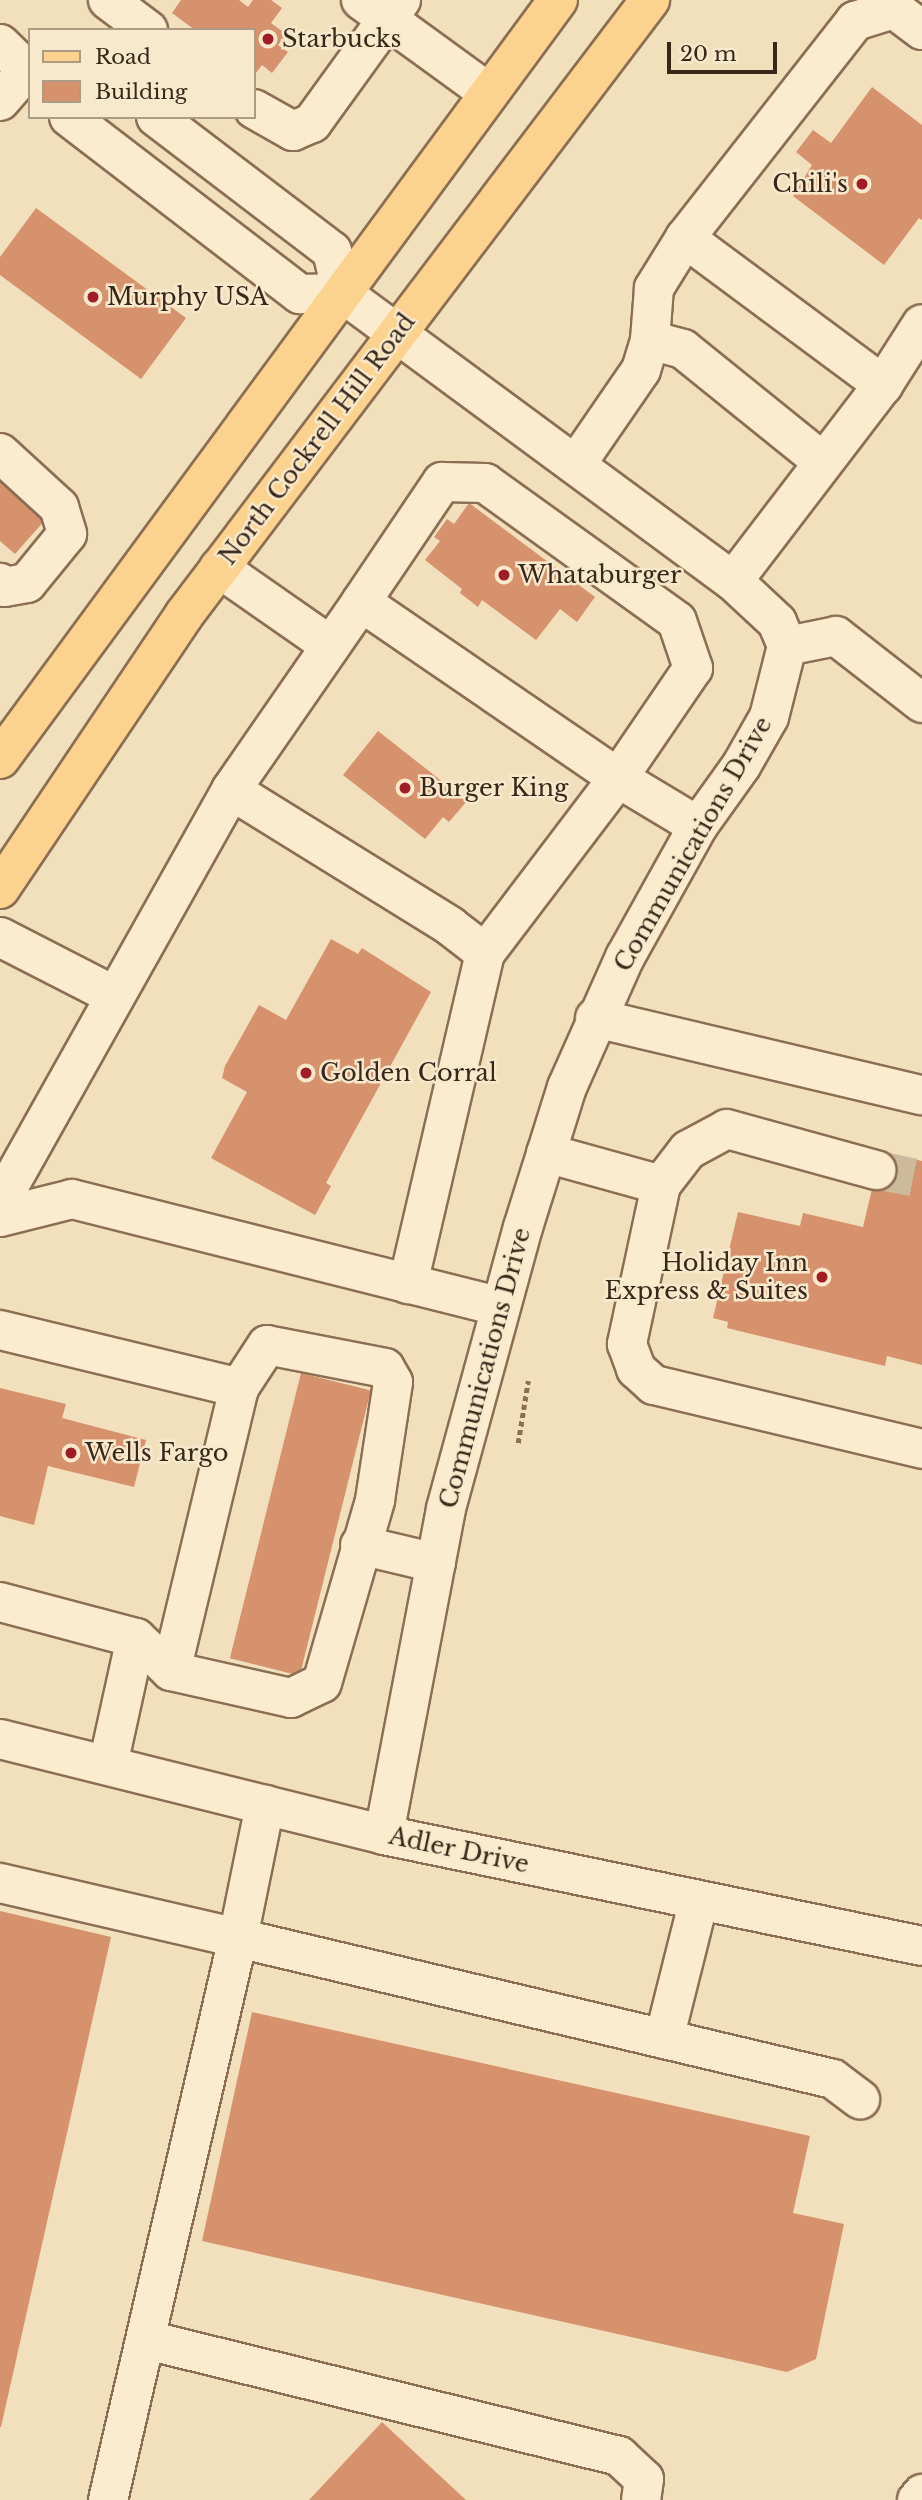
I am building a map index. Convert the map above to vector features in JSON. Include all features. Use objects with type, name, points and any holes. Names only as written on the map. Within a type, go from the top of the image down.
[{"type":"main road","points":[[0,759],[558,0]]},
{"type":"main road","name":"North Cockrell Hill Road","points":[[0,889],[219,568],[650,0]]},
{"type":"street","points":[[108,0],[145,28]]},
{"type":"street","points":[[256,110],[293,131],[312,123],[383,6],[489,93]]},
{"type":"street","points":[[577,463],[642,370],[650,340],[654,288],[685,238],[855,21],[894,9],[922,30]]},
{"type":"street","points":[[0,44],[28,70]]},
{"type":"street","points":[[0,101],[28,72]]},
{"type":"street","points":[[72,119],[300,294],[342,293],[577,463],[733,581],[777,622],[787,646],[836,636],[922,703]]},
{"type":"street","points":[[159,119],[332,251],[342,293]]},
{"type":"street","points":[[685,238],[883,385]]},
{"type":"street","points":[[733,581],[883,385],[922,324]]},
{"type":"street","points":[[650,340],[683,349],[823,462]]},
{"type":"street","points":[[0,453],[59,507],[67,534],[27,583],[4,587],[0,583]]},
{"type":"street","points":[[0,1202],[231,790],[442,482],[485,483],[677,621],[693,668],[618,778],[485,953],[408,1284]]},
{"type":"street","points":[[219,568],[331,646]]},
{"type":"street","points":[[361,602],[618,778],[698,826]]},
{"type":"street","name":"Communications Drive","points":[[384,1835],[436,1563],[501,1307],[546,1153],[595,1018],[698,826],[741,766],[769,717],[787,646]]},
{"type":"street","points":[[231,790],[450,926],[485,953]]},
{"type":"street","points":[[0,937],[115,996]]},
{"type":"street","points":[[595,1018],[922,1095]]},
{"type":"street","points":[[876,1170],[727,1129],[688,1150],[661,1185],[627,1344],[636,1369],[654,1385],[922,1449]]},
{"type":"street","points":[[546,1153],[661,1185]]},
{"type":"street","points":[[0,1217],[72,1199],[501,1307]]},
{"type":"street","points":[[0,1330],[239,1388]]},
{"type":"street","points":[[0,1602],[136,1638],[171,1671],[291,1698],[322,1683],[360,1545],[376,1500],[393,1382],[385,1368],[267,1346],[239,1388],[171,1671]]},
{"type":"street","points":[[360,1545],[436,1563]]},
{"type":"street","points":[[108,1765],[136,1638]]},
{"type":"street","name":"Adler Drive","points":[[0,1739],[384,1835],[922,1946]]},
{"type":"street","points":[[108,2500],[238,1938],[265,1805]]},
{"type":"street","points":[[0,1883],[833,2079],[860,2099]]},
{"type":"street","points":[[664,2039],[699,1900]]},
{"type":"street","points":[[147,2340],[619,2456],[644,2479],[640,2500]]},
{"type":"street","points":[[917,2500],[922,2494]]},
{"type":"path","points":[[518,1443],[528,1381]]},
{"type":"building","name":"Starbucks","points":[[181,0],[239,0],[248,7],[253,0],[271,0],[282,8],[271,23],[286,34],[278,45],[288,52],[272,73],[262,65],[256,73],[256,28],[192,28],[172,13]]},
{"type":"building","name":"Chili's","points":[[872,87],[922,125],[922,220],[919,218],[884,265],[793,196],[812,165],[796,152],[813,130],[831,143]]},
{"type":"building","name":"Murphy USA","points":[[36,208],[186,318],[141,379],[0,275],[0,257]]},
{"type":"building","points":[[0,479],[46,519],[15,554],[0,541]]},
{"type":"building","name":"Whataburger","points":[[469,503],[595,597],[577,622],[560,609],[536,640],[482,600],[478,607],[460,593],[462,589],[425,560],[440,541],[434,537],[447,519],[454,524]]},
{"type":"building","name":"Burger King","points":[[378,731],[467,801],[449,822],[443,817],[425,839],[343,775]]},
{"type":"building","name":"Golden Corral","points":[[331,939],[358,954],[362,948],[431,992],[326,1183],[331,1186],[315,1215],[211,1158],[247,1092],[222,1078],[225,1066],[259,1005],[286,1020]]},
{"type":"building","name":"Holiday Inn Express & Suites","points":[[881,1151],[922,1161],[922,1365],[887,1356],[885,1366],[727,1328],[728,1322],[713,1318],[738,1212],[800,1226],[803,1213],[863,1227]]},
{"type":"building","points":[[301,1373],[371,1390],[300,1676],[230,1658]]},
{"type":"building","name":"Wells Fargo","points":[[0,1388],[66,1404],[62,1418],[146,1440],[134,1487],[48,1466],[34,1525],[0,1516]]},
{"type":"building","points":[[0,1911],[111,1937],[1,2427],[0,2427]]},
{"type":"building","points":[[252,2012],[810,2136],[793,2213],[844,2224],[816,2359],[787,2372],[202,2241]]},
{"type":"building","points":[[382,2422],[466,2500],[309,2500]]},
{"type":"tunnel","points":[[876,1170],[922,1179]]},
{"type":"place","name":"Starbucks","points":[[268,39]]},
{"type":"place","name":"Chili's","points":[[862,184]]},
{"type":"place","name":"Murphy USA","points":[[93,297]]},
{"type":"place","name":"Whataburger","points":[[504,575]]},
{"type":"place","name":"Burger King","points":[[405,788]]},
{"type":"place","name":"Golden Corral","points":[[306,1073]]},
{"type":"place","name":"Holiday Inn Express & Suites","points":[[822,1277]]},
{"type":"place","name":"Wells Fargo","points":[[71,1453]]}]
